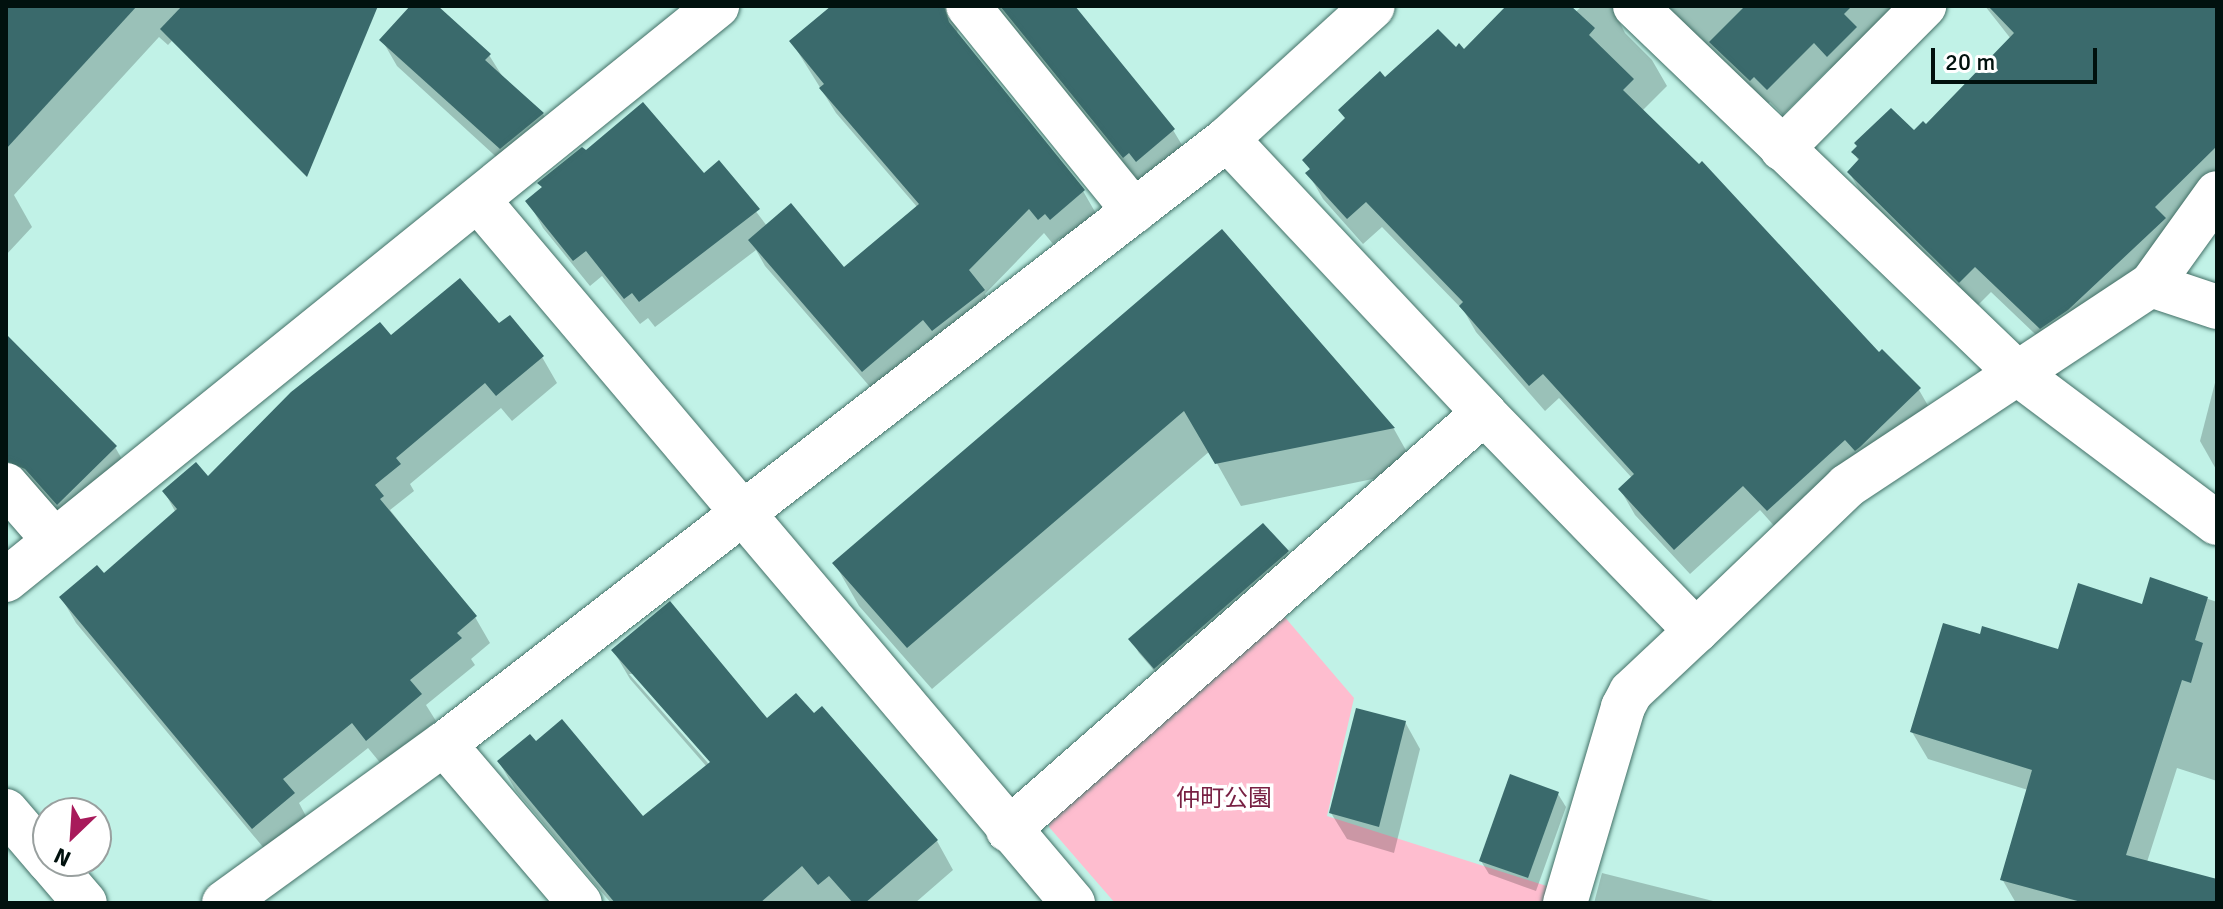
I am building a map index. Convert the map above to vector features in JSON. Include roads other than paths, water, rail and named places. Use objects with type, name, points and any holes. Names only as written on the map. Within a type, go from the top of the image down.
[{"type":"street","points":[[6,580],[717,6]]},
{"type":"street","points":[[968,6],[1134,211]]},
{"type":"street","points":[[224,903],[444,744],[1227,139],[1373,6]]},
{"type":"street","points":[[1635,6],[2017,373],[2217,523]]},
{"type":"street","points":[[1782,149],[1924,6]]},
{"type":"street","points":[[1227,139],[1484,413],[1696,631]]},
{"type":"street","points":[[1565,903],[1623,707],[1631,692],[1847,486],[2151,285],[2217,193]]},
{"type":"street","points":[[478,200],[744,511],[1008,830],[1073,903]]},
{"type":"street","points":[[2151,285],[2217,307]]},
{"type":"street","points":[[1008,830],[1484,413]]},
{"type":"street","points":[[6,485],[54,540]]},
{"type":"street","points":[[444,744],[580,903]]},
{"type":"street","points":[[6,811],[32,841]]},
{"type":"street","points":[[63,877],[85,903]]},
{"type":"park label","name":"仲町公園","points":[[1224,799]]}]
